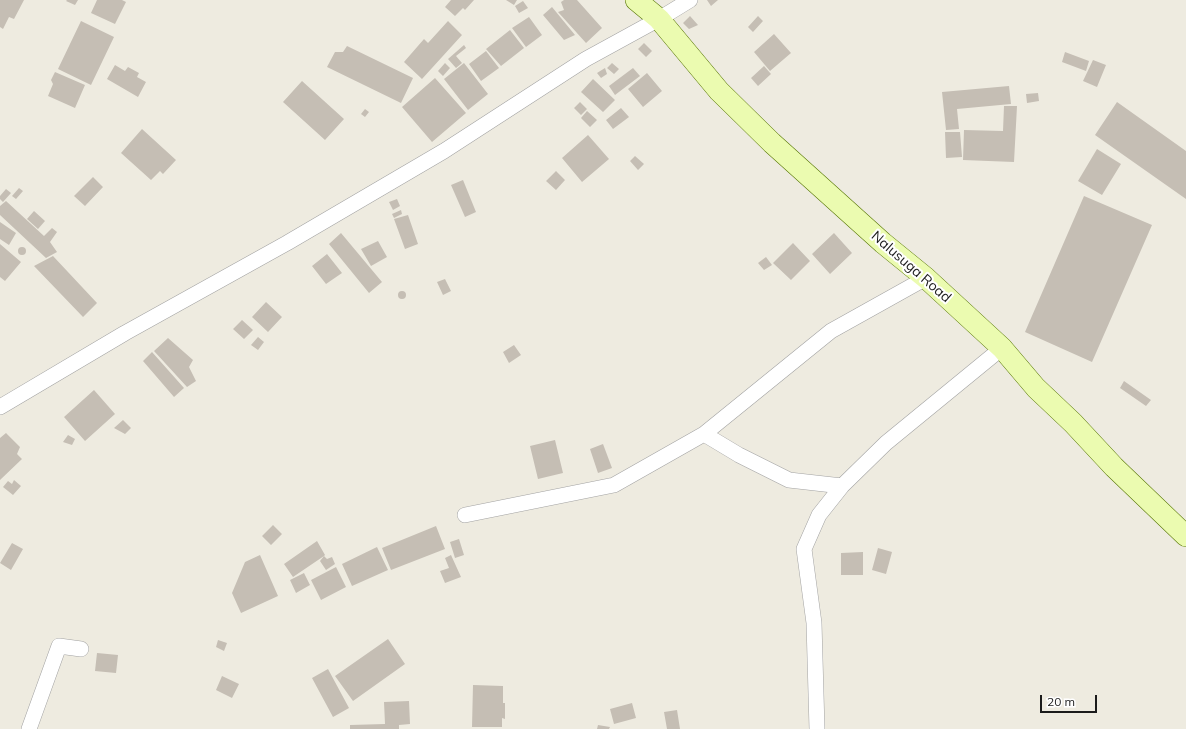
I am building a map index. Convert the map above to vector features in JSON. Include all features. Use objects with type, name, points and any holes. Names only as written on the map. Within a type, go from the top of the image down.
[{"type":"street","name":"Nalusuga Road","points":[[636,0],[660,19],[719,91],[772,143],[883,243],[926,278],[1002,348],[1036,388],[1073,423],[1114,467],[1186,536]]},
{"type":"street","points":[[0,406],[125,333],[287,243],[444,151],[586,59],[660,19],[690,0]]},
{"type":"street","points":[[465,515],[614,485],[704,434],[831,331],[926,278]]},
{"type":"street","points":[[817,729],[814,623],[804,548],[819,515],[842,486],[886,443],[1002,348]]},
{"type":"street","points":[[704,434],[739,455],[789,480],[842,486]]},
{"type":"street","points":[[29,729],[59,646],[81,649]]},
{"type":"building","points":[[0,0],[24,0],[14,19],[9,17],[3,29],[0,27]]},
{"type":"building","points":[[78,0],[75,5],[66,1]]},
{"type":"building","points":[[97,0],[122,0],[126,2],[115,24],[91,13]]},
{"type":"building","points":[[451,0],[474,0],[465,10],[463,8],[455,16],[445,7]]},
{"type":"building","points":[[506,0],[517,0],[514,5]]},
{"type":"building","points":[[564,0],[577,0],[602,28],[586,43],[558,12],[564,10],[561,2]]},
{"type":"building","points":[[707,0],[718,0],[711,6]]},
{"type":"building","points":[[523,1],[528,8],[519,13],[515,6]]},
{"type":"building","points":[[552,7],[575,35],[564,40],[543,15]]},
{"type":"building","points":[[690,16],[698,25],[689,29],[683,23]]},
{"type":"building","points":[[758,16],[763,21],[753,32],[748,27]]},
{"type":"building","points":[[529,17],[542,35],[526,47],[512,28]]},
{"type":"building","points":[[81,21],[114,37],[91,85],[58,69]]},
{"type":"building","points":[[448,21],[462,35],[422,79],[404,62],[424,39],[428,43]]},
{"type":"building","points":[[510,30],[524,48],[501,66],[486,49]]},
{"type":"building","points":[[774,34],[791,53],[770,71],[754,52]]},
{"type":"building","points":[[644,43],[652,51],[646,57],[638,49]]},
{"type":"building","points":[[464,45],[466,48],[456,56],[462,63],[456,68],[448,59]]},
{"type":"building","points":[[347,46],[413,78],[401,103],[327,67],[335,52],[343,52]]},
{"type":"building","points":[[486,51],[499,68],[481,81],[469,64]]},
{"type":"building","points":[[1065,52],[1089,61],[1086,71],[1062,62]]},
{"type":"building","points":[[1093,60],[1106,65],[1097,87],[1083,81]]},
{"type":"building","points":[[445,63],[450,68],[443,76],[438,71]]},
{"type":"building","points":[[464,63],[488,94],[468,110],[444,79]]},
{"type":"building","points":[[612,63],[619,69],[614,74],[607,68]]},
{"type":"building","points":[[115,65],[125,71],[128,67],[139,73],[137,77],[146,82],[138,97],[107,79]]},
{"type":"building","points":[[764,66],[771,74],[758,86],[751,78]]},
{"type":"building","points":[[605,68],[607,74],[601,78],[597,73]]},
{"type":"building","points":[[633,68],[640,76],[615,95],[609,86]]},
{"type":"building","points":[[55,72],[85,85],[75,108],[48,96],[53,84],[51,80]]},
{"type":"building","points":[[647,73],[662,91],[643,107],[628,89]]},
{"type":"building","points":[[435,78],[466,113],[432,142],[402,107]]},
{"type":"building","points":[[593,79],[615,100],[603,112],[581,92]]},
{"type":"building","points":[[302,81],[344,119],[325,140],[283,102]]},
{"type":"building","points":[[1009,86],[1011,104],[957,109],[959,129],[946,130],[942,92]]},
{"type":"building","points":[[1038,93],[1039,101],[1027,103],[1026,94]]},
{"type":"building","points":[[580,102],[587,109],[581,115],[574,108]]},
{"type":"building","points":[[1117,102],[1186,151],[1186,199],[1095,135]]},
{"type":"building","points":[[1004,106],[1017,106],[1014,162],[963,160],[964,130],[1003,131]]},
{"type":"building","points":[[621,108],[629,117],[613,129],[606,120]]},
{"type":"building","points":[[365,109],[369,112],[365,117],[361,114]]},
{"type":"building","points":[[587,111],[597,120],[590,127],[581,118]]},
{"type":"building","points":[[142,129],[176,160],[163,174],[160,171],[151,180],[121,153]]},
{"type":"building","points":[[945,132],[960,132],[962,157],[946,158]]},
{"type":"building","points":[[588,135],[609,159],[582,182],[562,158]]},
{"type":"building","points":[[1097,149],[1121,164],[1102,195],[1078,181]]},
{"type":"building","points":[[635,156],[644,164],[638,170],[630,161]]},
{"type":"building","points":[[556,171],[565,180],[556,190],[546,181]]},
{"type":"building","points":[[93,177],[103,187],[85,206],[74,196]]},
{"type":"building","points":[[463,180],[476,212],[465,217],[451,185]]},
{"type":"building","points":[[19,188],[23,191],[16,199],[12,196]]},
{"type":"building","points":[[6,189],[11,193],[3,202],[0,199],[0,196]]},
{"type":"building","points":[[1084,196],[1152,225],[1092,362],[1025,332]]},
{"type":"building","points":[[397,199],[400,206],[393,210],[389,202]]},
{"type":"building","points":[[6,201],[44,236],[52,228],[57,232],[50,242],[57,252],[46,258],[0,215],[0,206]]},
{"type":"building","points":[[401,210],[402,214],[394,218],[392,214]]},
{"type":"building","points":[[34,211],[45,221],[38,229],[27,219]]},
{"type":"building","points":[[408,215],[418,244],[405,249],[394,219]]},
{"type":"building","points":[[0,222],[16,233],[9,245],[0,239]]},
{"type":"building","points":[[341,233],[382,282],[369,293],[329,244]]},
{"type":"building","points":[[834,233],[852,253],[830,274],[812,254]]},
{"type":"building","points":[[378,241],[387,257],[371,266],[361,249]]},
{"type":"building","points":[[793,243],[810,261],[791,280],[773,263]]},
{"type":"building","points":[[0,244],[21,262],[5,281],[0,277]]},
{"type":"building","points":[[22,247],[25,248],[25,254],[22,255],[19,254],[18,251],[19,248]]},
{"type":"building","points":[[327,254],[342,273],[326,284],[312,266]]},
{"type":"building","points":[[53,256],[97,303],[83,317],[34,266]]},
{"type":"building","points":[[766,257],[772,265],[764,270],[758,263]]},
{"type":"building","points":[[445,279],[451,291],[443,295],[437,282]]},
{"type":"building","points":[[402,291],[405,292],[405,298],[402,299],[399,298],[398,295],[399,292]]},
{"type":"building","points":[[266,302],[282,317],[268,332],[252,317]]},
{"type":"building","points":[[242,320],[253,330],[244,339],[233,329]]},
{"type":"building","points":[[258,337],[264,342],[258,350],[251,345]]},
{"type":"building","points":[[168,338],[193,360],[189,367],[196,381],[187,387],[154,351]]},
{"type":"building","points":[[514,345],[521,355],[509,363],[503,352]]},
{"type":"building","points":[[152,352],[184,388],[174,397],[143,361]]},
{"type":"building","points":[[1124,381],[1151,400],[1146,406],[1120,388]]},
{"type":"building","points":[[94,390],[115,414],[85,441],[64,417]]},
{"type":"building","points":[[123,420],[131,428],[125,434],[114,428]]},
{"type":"building","points":[[6,433],[20,447],[17,454],[22,459],[0,480],[0,438]]},
{"type":"building","points":[[68,435],[75,439],[72,445],[63,442]]},
{"type":"building","points":[[555,440],[563,473],[538,479],[530,446]]},
{"type":"building","points":[[603,444],[612,468],[598,473],[590,449]]},
{"type":"building","points":[[14,480],[21,486],[13,495],[3,487],[8,481],[12,484]]},
{"type":"building","points":[[273,525],[282,534],[271,545],[262,536]]},
{"type":"building","points":[[436,526],[445,549],[391,570],[382,548]]},
{"type":"building","points":[[459,539],[464,555],[455,558],[450,542]]},
{"type":"building","points":[[317,541],[325,555],[293,577],[284,564]]},
{"type":"building","points":[[12,543],[23,549],[11,570],[0,563]]},
{"type":"building","points":[[377,547],[388,570],[352,586],[342,564]]},
{"type":"building","points":[[878,548],[892,552],[886,574],[872,570]]},
{"type":"building","points":[[863,552],[863,575],[841,575],[841,553]]},
{"type":"building","points":[[260,555],[278,596],[241,613],[232,593],[245,562]]},
{"type":"building","points":[[451,555],[461,577],[445,583],[440,571],[449,568],[445,558]]},
{"type":"building","points":[[324,556],[327,559],[332,557],[335,564],[326,570],[320,561]]},
{"type":"building","points":[[336,567],[346,587],[321,600],[311,580]]},
{"type":"building","points":[[304,573],[310,585],[296,593],[290,580]]},
{"type":"building","points":[[388,639],[405,664],[353,701],[335,676]]},
{"type":"building","points":[[218,640],[227,643],[224,651],[216,647]]},
{"type":"building","points":[[97,653],[118,655],[116,673],[95,671]]},
{"type":"building","points":[[328,669],[349,708],[333,717],[312,678]]},
{"type":"building","points":[[222,676],[239,684],[232,698],[216,690]]},
{"type":"building","points":[[473,685],[503,686],[505,719],[502,718],[502,727],[472,727]]},
{"type":"building","points":[[409,701],[410,724],[399,725],[399,729],[350,729],[350,725],[385,724],[384,702]]},
{"type":"building","points":[[632,703],[636,718],[614,724],[610,709]]},
{"type":"building","points":[[677,710],[680,729],[667,729],[664,712]]},
{"type":"building","points":[[598,725],[610,727],[609,729],[597,729]]}]
